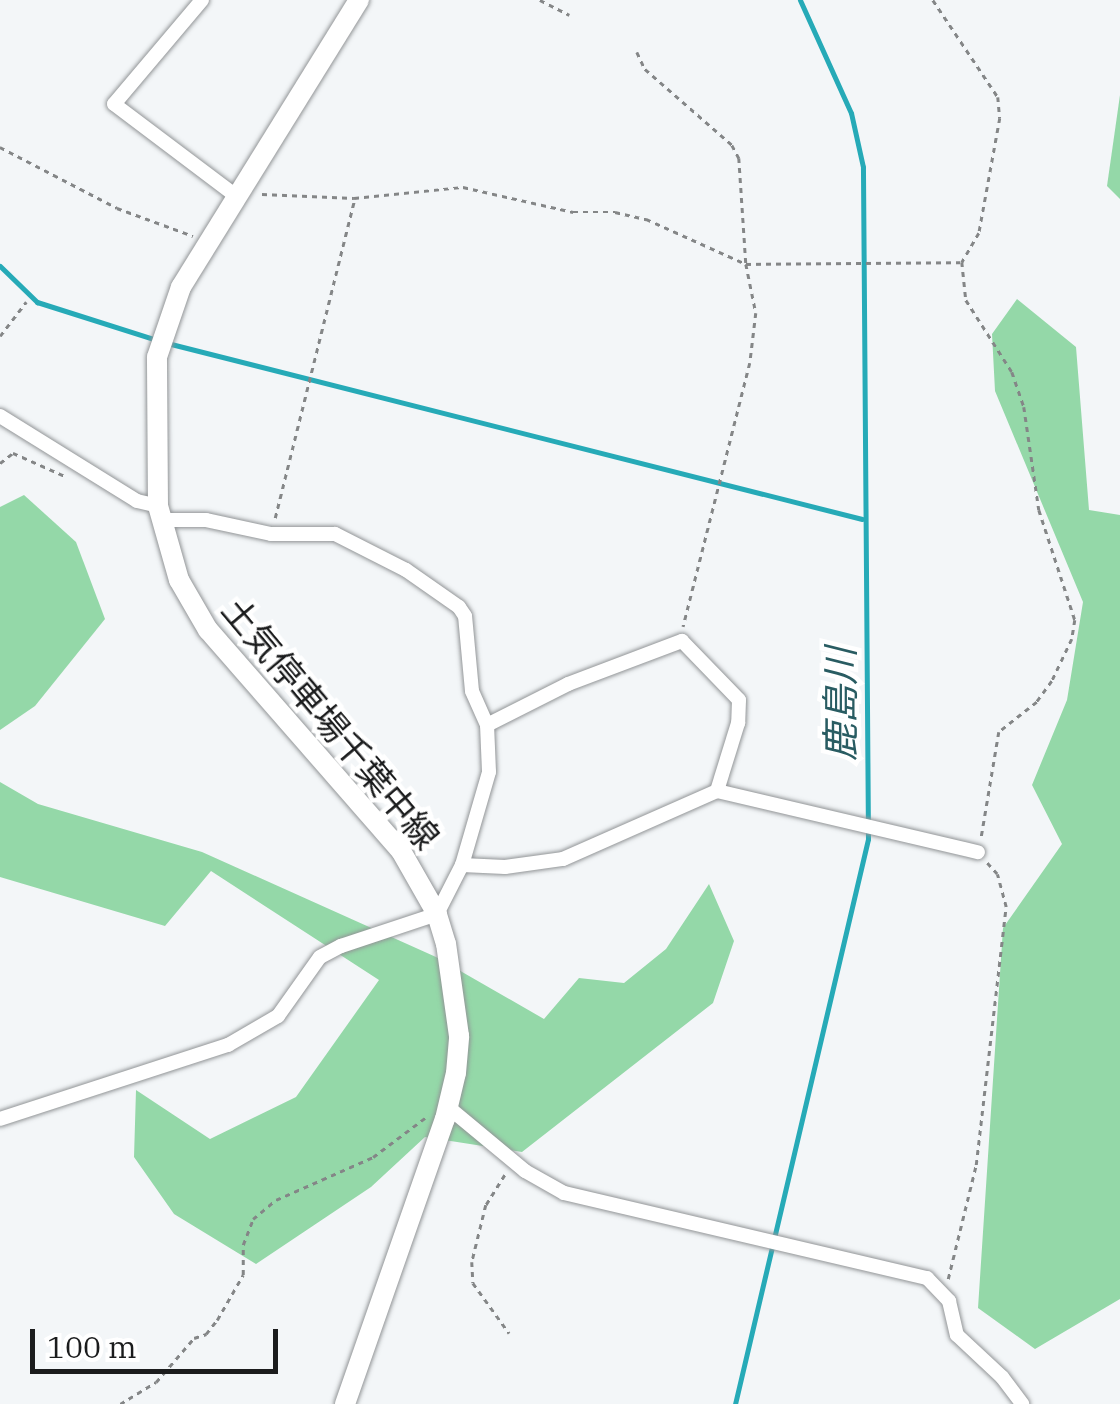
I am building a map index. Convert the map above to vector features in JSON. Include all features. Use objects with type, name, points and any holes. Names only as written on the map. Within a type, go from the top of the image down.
[{"type":"main road","name":"土気停車場千葉中線","points":[[344,1404],[447,1113],[459,1036],[446,944],[437,914],[390,837],[208,630],[180,580],[159,513],[157,357],[180,287],[358,0]]},
{"type":"street","points":[[202,0],[114,104],[239,192]]},
{"type":"street","points":[[0,416],[159,513],[271,534],[335,534],[406,570],[459,607],[464,616],[472,691],[487,725],[488,772],[462,865],[437,914],[341,946],[320,957],[278,1016],[242,1038],[0,1119]]},
{"type":"street","points":[[487,725],[568,684],[682,641],[739,700],[738,723],[717,792]]},
{"type":"street","points":[[462,865],[504,867],[563,859],[717,792],[978,852]]},
{"type":"street","points":[[447,1113],[541,1183],[564,1193],[927,1278],[945,1294],[957,1336],[1002,1377],[1022,1404]]},
{"type":"path","points":[[540,0],[569,15]]},
{"type":"path","points":[[933,0],[998,97],[1000,118],[979,233],[962,262],[966,300],[1012,372],[1024,407],[1039,510],[1075,620],[1072,639],[1052,682],[1036,702],[999,732],[978,852],[997,874],[1006,907],[976,1165],[945,1294]]},
{"type":"path","points":[[637,52],[645,69],[732,144],[739,158],[746,264],[756,314],[682,641]]},
{"type":"path","points":[[0,147],[116,208],[208,242]]},
{"type":"path","points":[[239,192],[354,198],[463,187],[573,212],[615,212],[662,226],[746,264],[962,262]]},
{"type":"path","points":[[271,534],[354,198]]},
{"type":"path","points":[[0,336],[26,302]]},
{"type":"path","points":[[0,463],[13,453],[72,480]]},
{"type":"path","points":[[120,1404],[156,1382],[194,1338],[206,1334],[217,1320],[244,1275],[242,1245],[253,1219],[276,1200],[373,1156],[422,1119],[447,1113]]},
{"type":"path","points":[[509,1332],[474,1283],[472,1262],[486,1205],[514,1162]]},
{"type":"green space","points":[[1120,95],[1120,199],[1107,186]]},
{"type":"green space","points":[[1017,299],[1076,347],[1089,510],[1120,515],[1120,1299],[1035,1349],[978,1308],[1003,928],[1062,844],[1032,785],[1067,700],[1083,602],[995,391],[992,334]]},
{"type":"green space","points":[[24,495],[76,542],[105,619],[35,706],[0,730],[0,507]]},
{"type":"green space","points":[[0,782],[38,804],[202,852],[436,957],[544,1019],[579,978],[624,983],[666,949],[709,884],[734,941],[713,1003],[522,1152],[425,1137],[371,1187],[256,1264],[174,1214],[134,1157],[136,1090],[210,1139],[296,1097],[379,980],[211,871],[165,926],[0,877]]},
{"type":"waterway","name":"鹿島川","points":[[735,1404],[868,839],[863,167],[851,113],[800,0]]},
{"type":"waterway","points":[[0,266],[37,302],[157,340]]},
{"type":"waterway","points":[[167,343],[862,519]]}]
